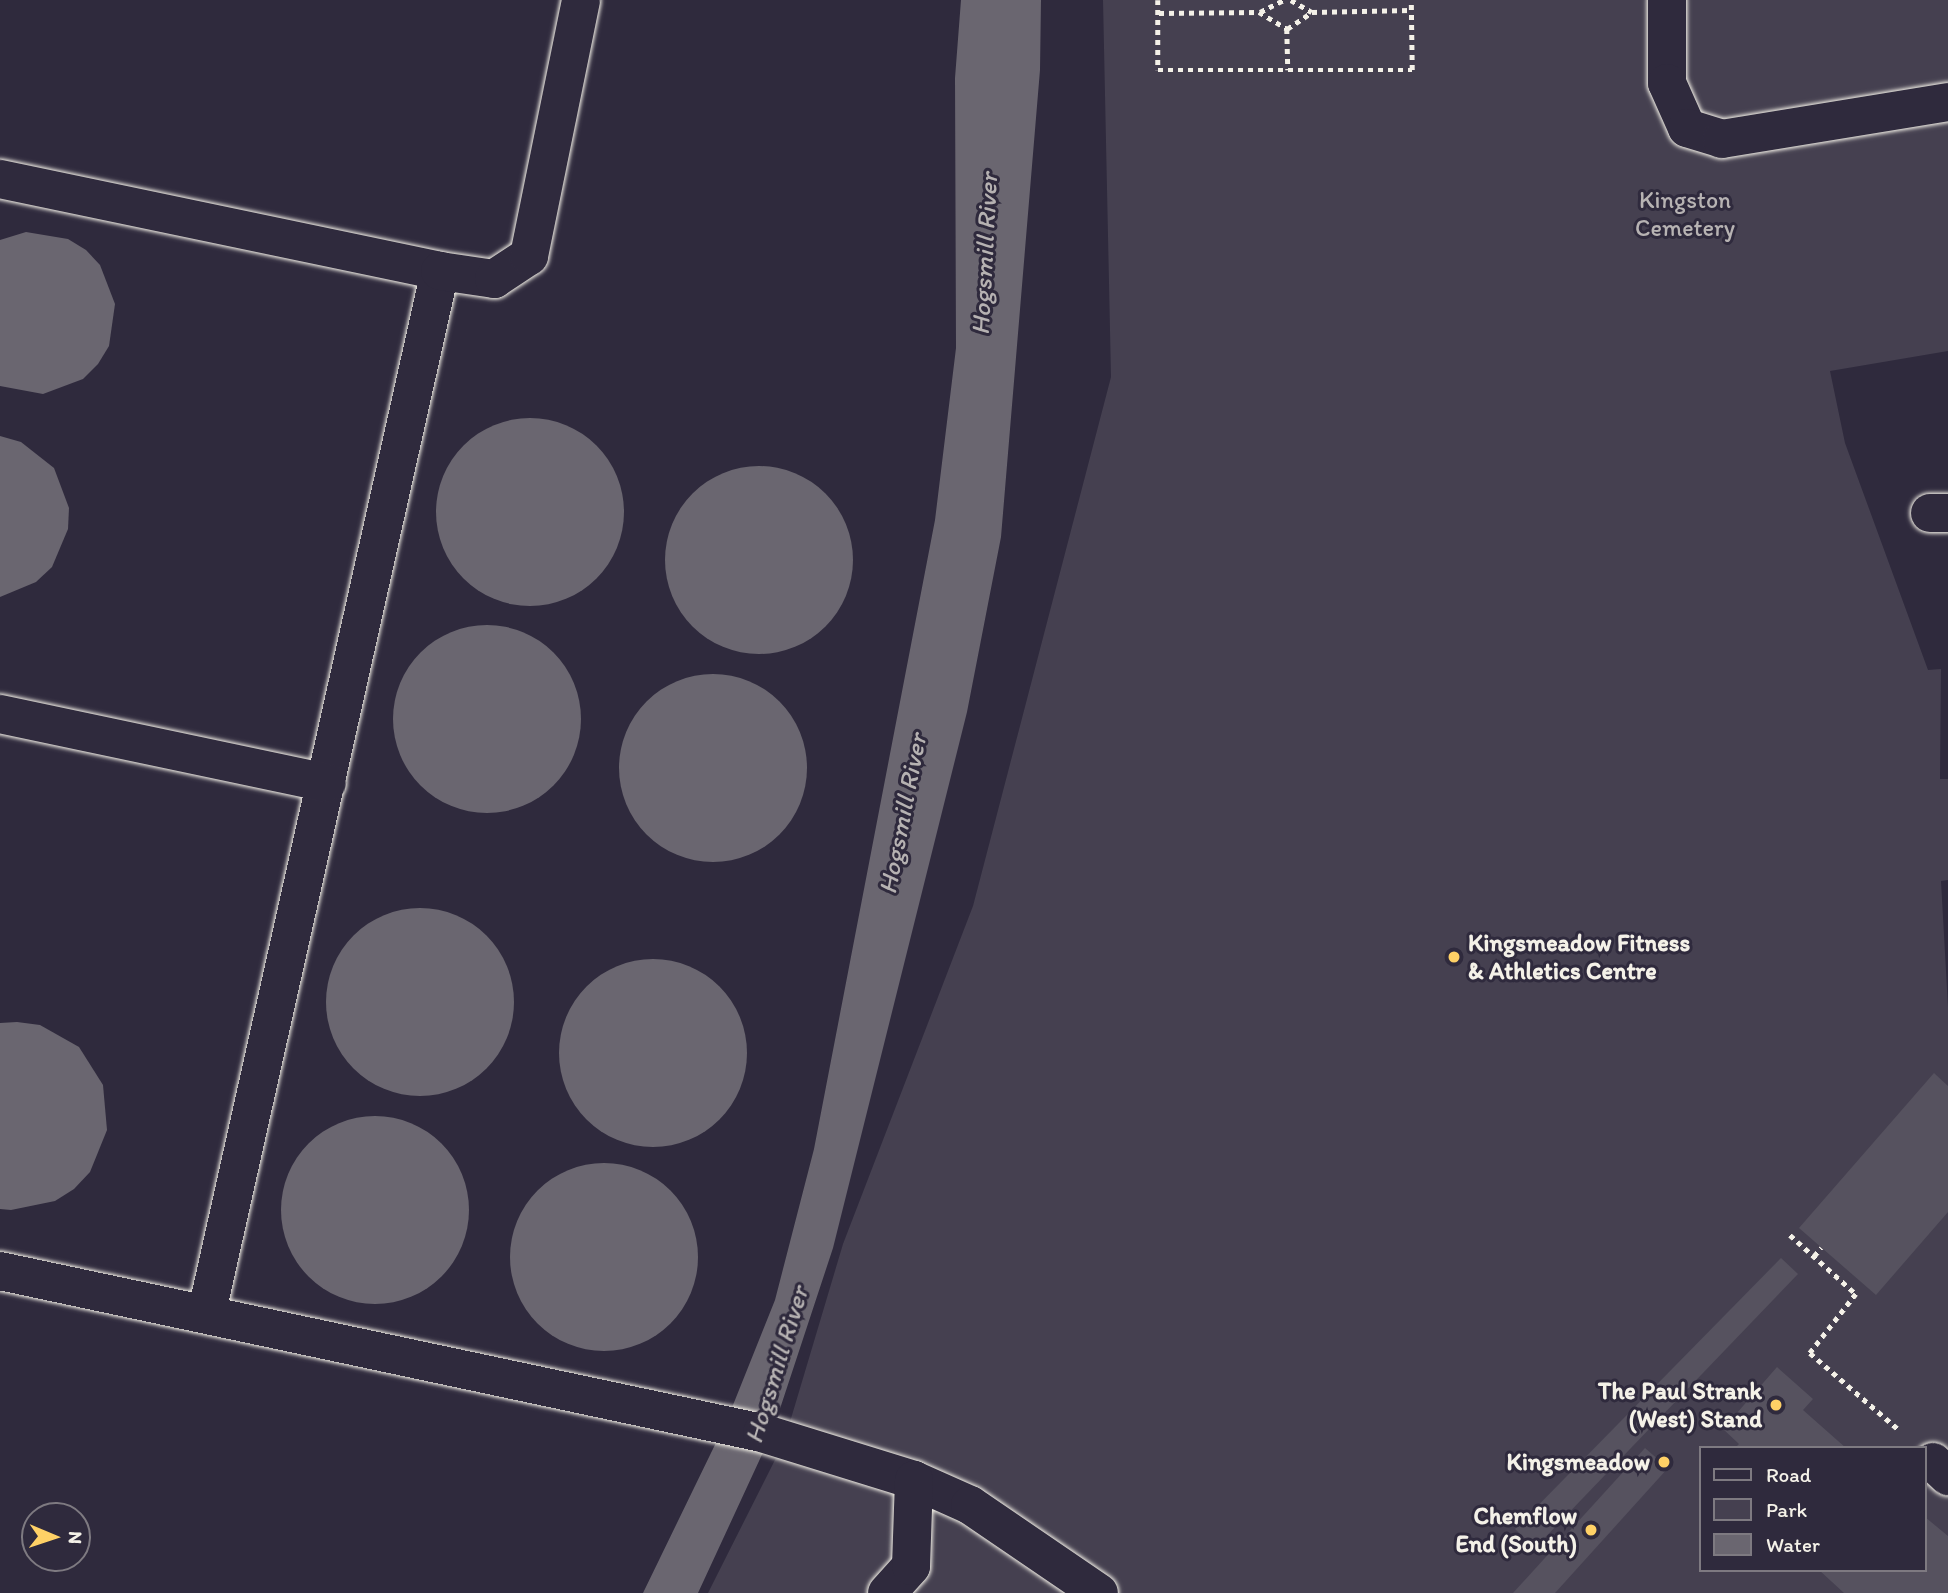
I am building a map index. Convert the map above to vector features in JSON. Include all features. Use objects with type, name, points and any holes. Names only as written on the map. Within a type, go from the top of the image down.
[{"type":"lane","points":[[0,179],[440,271],[494,279],[529,256],[581,0]]},
{"type":"lane","points":[[1667,0],[1667,83],[1688,128],[1722,139],[1948,102]]},
{"type":"lane","points":[[207,1312],[440,271]]},
{"type":"lane","points":[[0,714],[327,783]]},
{"type":"lane","points":[[0,1271],[207,1312],[711,1426],[761,1433],[914,1480],[970,1505],[1099,1593]]},
{"type":"lane","points":[[887,1593],[911,1566],[914,1480]]},
{"type":"path","points":[[1158,0],[1158,70],[1412,70],[1411,0]]},
{"type":"path","points":[[1158,13],[1259,12],[1284,0]]},
{"type":"path","points":[[1291,0],[1312,12],[1411,10]]},
{"type":"path","points":[[1259,12],[1287,29]]},
{"type":"path","points":[[1287,29],[1312,12]]},
{"type":"path","points":[[1287,29],[1289,70]]},
{"type":"path","points":[[1790,1235],[1856,1294],[1810,1353],[1898,1429]]},
{"type":"path","points":[[1814,1256],[1821,1248]]},
{"type":"green space","name":"Kingsmeadow Fitness & Athletics Centre","points":[[1103,0],[1948,0],[1948,351],[1830,371],[1845,443],[1928,670],[1941,669],[1940,779],[1948,779],[1948,880],[1941,881],[1948,1007],[1948,1593],[708,1593],[784,1442],[843,1244],[973,906],[1111,377]]},
{"type":"water","name":"Hogsmill River","points":[[961,0],[1041,0],[1040,70],[1001,537],[967,712],[833,1248],[772,1433],[698,1593],[643,1593],[727,1420],[775,1300],[814,1149],[935,520],[956,348],[955,78]]},
{"type":"water","points":[[26,232],[68,239],[86,250],[100,265],[115,304],[109,346],[98,364],[83,379],[43,394],[0,386],[0,240]]},
{"type":"water","points":[[530,418],[566,425],[596,446],[617,476],[624,512],[617,548],[596,578],[566,599],[530,606],[494,599],[464,578],[443,548],[436,512],[443,476],[464,446],[494,425]]},
{"type":"water","points":[[0,436],[21,442],[54,468],[69,508],[68,529],[52,567],[36,582],[0,597]]},
{"type":"water","points":[[759,466],[795,473],[825,494],[846,524],[853,560],[846,596],[825,626],[795,647],[759,654],[723,647],[693,626],[672,596],[665,560],[672,524],[693,494],[723,473]]},
{"type":"water","points":[[487,625],[523,632],[553,653],[574,683],[581,719],[574,755],[553,785],[523,806],[487,813],[451,806],[421,785],[400,755],[393,719],[400,683],[421,653],[451,632]]},
{"type":"water","points":[[713,674],[749,681],[779,702],[800,732],[807,768],[800,804],[779,834],[749,855],[713,862],[677,855],[647,834],[626,804],[619,768],[626,732],[647,702],[677,681]]},
{"type":"water","points":[[420,908],[456,915],[486,936],[507,966],[514,1002],[507,1038],[486,1068],[456,1089],[420,1096],[384,1089],[354,1068],[333,1038],[326,1002],[333,966],[354,936],[384,915]]},
{"type":"water","points":[[653,959],[689,966],[719,987],[740,1017],[747,1053],[740,1089],[719,1119],[689,1140],[653,1147],[617,1140],[587,1119],[566,1089],[559,1053],[566,1017],[587,987],[617,966]]},
{"type":"water","points":[[0,1023],[40,1025],[79,1047],[103,1085],[107,1130],[90,1172],[74,1189],[55,1201],[11,1210],[0,1209]]},
{"type":"water","points":[[375,1116],[411,1123],[441,1144],[462,1174],[469,1210],[462,1246],[441,1276],[411,1297],[375,1304],[339,1297],[309,1276],[288,1246],[281,1210],[288,1174],[309,1144],[339,1123]]},
{"type":"water","points":[[604,1163],[640,1170],[670,1191],[691,1221],[698,1257],[691,1293],[670,1323],[640,1344],[604,1351],[568,1344],[538,1323],[517,1293],[510,1257],[517,1221],[538,1191],[568,1170]]},
{"type":"building","points":[[1934,1073],[1948,1086],[1948,1212],[1876,1295],[1799,1228]]},
{"type":"building","points":[[1781,1258],[1798,1274],[1535,1548],[1515,1529]]},
{"type":"building","name":"The Paul Strank (West) Stand","points":[[1777,1367],[1813,1399],[1803,1410],[1844,1446],[1737,1446],[1739,1444],[1723,1429]]},
{"type":"building","name":"Chemflow End (South)","points":[[1645,1448],[1668,1468],[1555,1593],[1513,1593]]},
{"type":"building","points":[[1927,1519],[1948,1536],[1948,1593],[1844,1593],[1821,1572],[1927,1572]]},
{"type":"place","name":"Kingsmeadow Fitness & Athletics Centre","points":[[1454,957]]},
{"type":"place","name":"The Paul Strank (West) Stand","points":[[1776,1405]]},
{"type":"place","name":"Kingsmeadow","points":[[1664,1462]]},
{"type":"place","name":"Chemflow End (South)","points":[[1591,1530]]},
{"type":"park label","name":"Kingston Cemetery","points":[[1685,214]]}]
